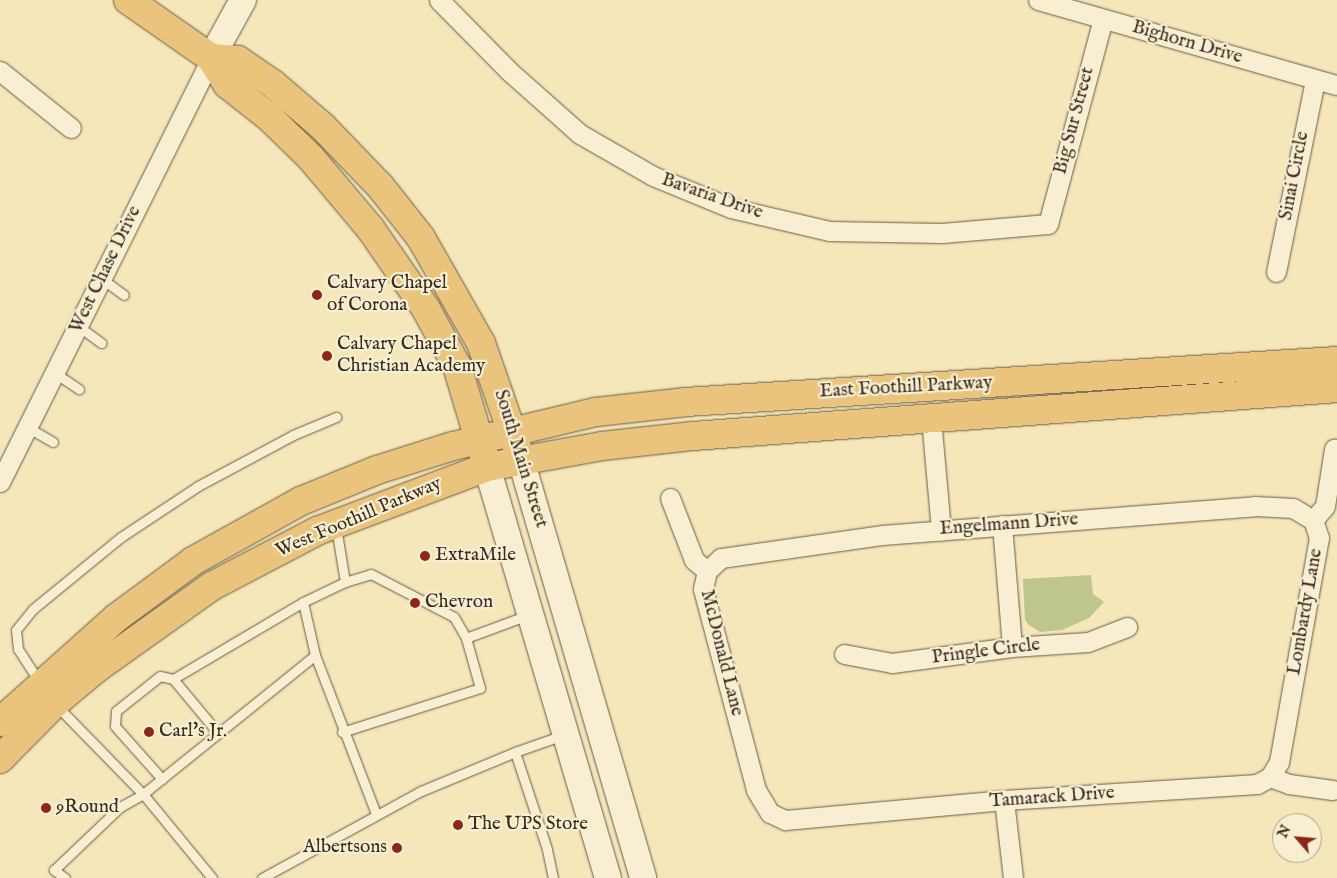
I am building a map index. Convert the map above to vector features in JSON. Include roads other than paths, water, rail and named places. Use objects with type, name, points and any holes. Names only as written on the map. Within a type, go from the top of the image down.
[{"type":"main road","name":"South Main Street","points":[[128,0],[212,58],[227,84],[270,118],[311,158],[370,228],[426,309],[457,366],[564,735],[608,878]]},
{"type":"main road","points":[[212,58],[243,0]]},
{"type":"main road","name":"South Main Street","points":[[212,58],[238,60],[273,84],[322,126],[380,186],[421,238],[477,335],[513,431],[643,878]]},
{"type":"main road","name":"East Foothill Parkway","points":[[479,439],[596,412],[686,402],[1337,361]]},
{"type":"main road","points":[[930,418],[934,405],[948,400],[1040,394],[1118,375]]},
{"type":"main road","name":"East Foothill Parkway","points":[[487,467],[602,446],[693,436],[1337,388]]},
{"type":"main road","name":"West Foothill Parkway","points":[[0,760],[48,693],[116,618],[193,562],[246,530],[301,501],[377,470],[479,439]]},
{"type":"main road","name":"West Foothill Parkway","points":[[0,722],[132,640],[212,586],[336,524],[487,467]]},
{"type":"main road","points":[[564,735],[579,730],[587,734],[598,774],[617,791]]},
{"type":"street","name":"Bavaria Drive","points":[[439,0],[509,71],[580,134],[653,176],[731,208],[829,232],[942,233],[1048,224]]},
{"type":"street","name":"Bighorn Drive","points":[[1038,0],[1337,85]]},
{"type":"street","name":"Big Sur Street","points":[[1048,224],[1103,19]]},
{"type":"street","name":"West Chase Drive","points":[[0,482],[212,58]]},
{"type":"street","points":[[0,71],[71,128]]},
{"type":"street","name":"Sinai Circle","points":[[1276,272],[1315,80]]},
{"type":"street","points":[[930,418],[941,531]]},
{"type":"street","name":"Lombardy Lane","points":[[1270,777],[1279,762],[1319,538],[1313,520],[1325,506],[1334,449]]},
{"type":"street","name":"McDonald Lane","points":[[670,498],[694,560],[707,570],[703,589],[756,790],[770,813]]},
{"type":"street","name":"Engelmann Drive","points":[[707,570],[720,558],[882,535],[1002,525],[1255,506],[1292,508],[1313,520]]},
{"type":"street","points":[[1002,525],[1012,647]]},
{"type":"street","name":"Pringle Circle","points":[[844,654],[892,663],[1012,647],[1088,642],[1127,627]]},
{"type":"street","points":[[1270,777],[1289,784],[1333,790]]},
{"type":"street","name":"Tamarack Drive","points":[[770,813],[785,820],[802,820],[1004,800],[1257,784],[1270,777]]},
{"type":"street","points":[[1004,800],[1013,878]]},
{"type":"lane","points":[[102,279],[124,295]]},
{"type":"lane","points":[[78,326],[101,343]]},
{"type":"lane","points":[[55,373],[78,389]]},
{"type":"lane","points":[[212,878],[143,794],[48,693],[18,649],[16,630],[33,608],[121,537],[198,486],[293,435],[336,417]]},
{"type":"lane","points":[[27,427],[53,442]]},
{"type":"lane","points":[[336,524],[345,582]]},
{"type":"lane","points":[[173,679],[302,602],[345,582],[371,574],[454,617],[466,638],[480,688],[342,732]]},
{"type":"lane","points":[[302,602],[315,655],[342,732],[376,814]]},
{"type":"lane","points":[[466,638],[529,615]]},
{"type":"lane","points":[[65,878],[54,870],[120,807],[143,794],[315,655]]},
{"type":"lane","points":[[162,779],[115,726],[116,711],[160,676],[173,679],[218,733]]},
{"type":"lane","points":[[262,878],[421,791],[515,752],[564,735]]},
{"type":"lane","points":[[515,752],[547,849],[553,878]]},
{"type":"place","name":"Calvary Chapel of Corona","points":[[317,295]]},
{"type":"place","name":"Calvary Chapel Christian Academy","points":[[327,356]]},
{"type":"place","name":"ExtraMile","points":[[425,556]]},
{"type":"place","name":"Chevron","points":[[415,603]]},
{"type":"place","name":"Carl's Jr.","points":[[149,732]]},
{"type":"place","name":"9Round","points":[[46,808]]},
{"type":"place","name":"The UPS Store","points":[[458,825]]},
{"type":"place","name":"Albertsons","points":[[397,848]]}]
